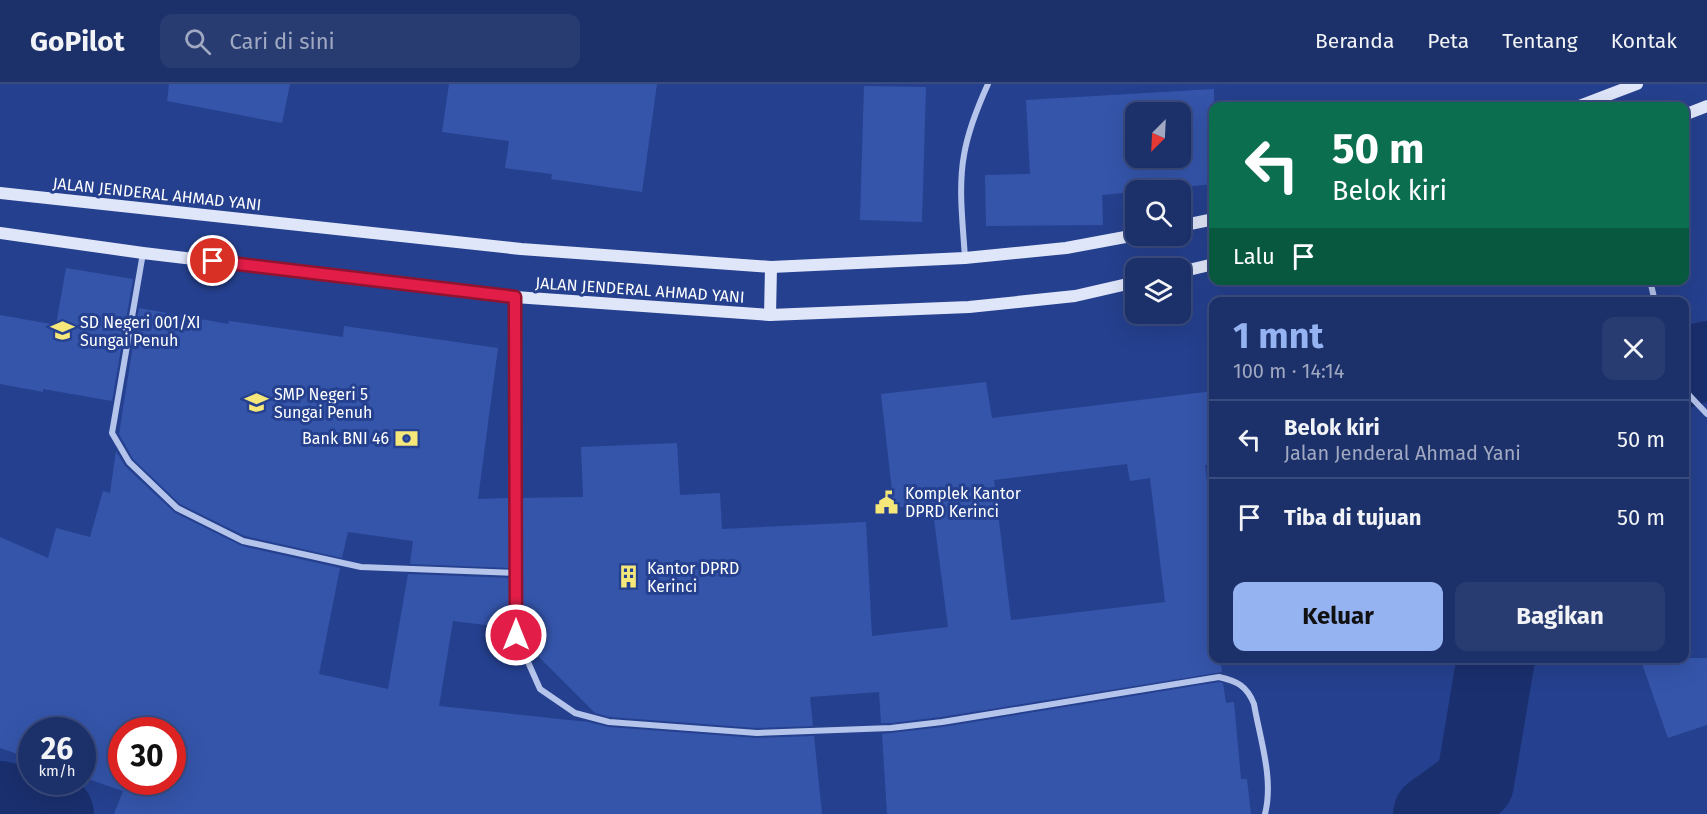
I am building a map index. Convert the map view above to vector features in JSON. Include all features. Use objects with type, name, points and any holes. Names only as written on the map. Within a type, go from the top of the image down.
[{"type":"main road","points":[[1589,102],[1637,84]]},
{"type":"main road","points":[[1689,113],[1707,106]]},
{"type":"main road","name":"JALAN JENDERAL AHMAD YANI","points":[[0,193],[521,249],[771,267],[965,258],[1066,248],[1125,236]]},
{"type":"main road","points":[[1191,224],[1209,220]]},
{"type":"main road","name":"JALAN JENDERAL AHMAD YANI","points":[[0,233],[143,253],[515,297],[770,315],[969,307],[1075,296],[1125,285]]},
{"type":"main road","points":[[1191,269],[1209,265]]},
{"type":"main road","points":[[770,315],[771,267]]},
{"type":"street","points":[[965,258],[962,186],[964,156],[974,119],[988,84]]},
{"type":"street","points":[[143,253],[112,433],[129,462],[177,508],[243,541],[362,567],[516,573]]},
{"type":"street","points":[[515,297],[516,635],[540,689],[576,713],[609,722],[757,732],[891,728],[942,722],[1219,676],[1242,685],[1250,694],[1254,704],[1268,783],[1268,803],[1265,814]]},
{"type":"street","points":[[1689,395],[1707,414]]},
{"type":"building","points":[[169,84],[290,84],[282,123],[167,101]]},
{"type":"building","points":[[449,84],[657,84],[642,192],[551,179],[552,174],[505,168],[509,141],[442,132]]},
{"type":"building","points":[[864,86],[926,87],[922,222],[860,220]]},
{"type":"building","points":[[1214,89],[1214,102],[1209,102],[1209,184],[1191,186],[1191,180],[1125,180],[1125,193],[1102,195],[1103,225],[986,226],[985,175],[1030,174],[1026,100]]},
{"type":"building","name":"SD Negeri 001/XI Sungai Penuh","points":[[66,268],[133,279],[112,401],[0,384],[0,315],[56,325]]},
{"type":"building","points":[[139,308],[228,324],[229,321],[343,337],[344,326],[498,348],[478,499],[510,498],[511,568],[410,564],[413,541],[348,532],[342,558],[245,536],[180,504],[133,459],[119,434]]},
{"type":"building","points":[[986,382],[992,418],[1209,392],[1209,465],[1205,465],[1209,497],[1209,663],[1221,663],[1222,672],[891,723],[881,723],[879,692],[810,697],[813,726],[757,728],[610,717],[595,713],[538,656],[537,631],[521,629],[521,498],[583,497],[581,447],[677,443],[680,495],[720,493],[722,529],[866,522],[872,636],[948,627],[932,504],[894,508],[881,394]],"holes":[[[1127,464],[1130,481],[1150,478],[1165,602],[1011,620],[994,480]]]},
{"type":"building","points":[[116,451],[125,466],[175,513],[242,546],[340,568],[319,674],[388,689],[408,574],[511,578],[511,628],[453,621],[439,706],[588,722],[608,727],[757,738],[814,736],[822,814],[114,814],[121,795],[186,795],[186,717],[108,717],[108,786],[96,782],[96,717],[18,717],[18,754],[0,748],[0,537],[48,558],[56,528],[90,537],[103,491],[110,493]]},
{"type":"building","points":[[1689,658],[1707,658],[1707,725],[1668,738],[1642,663],[1689,663]]},
{"type":"building","points":[[1223,683],[1226,703],[1234,702],[1241,779],[1247,779],[1251,814],[887,814],[882,734],[943,727]]},
{"type":"waterway","points":[[1689,367],[1707,360]]},
{"type":"waterway","points":[[1432,814],[1475,783],[1495,663]]},
{"type":"waterway","points":[[0,800],[55,814]]},
{"type":"place","name":"SD Negeri 001/XI Sungai Penuh","points":[[62,331]]},
{"type":"place","name":"SMP Negeri 5 Sungai Penuh","points":[[256,403]]},
{"type":"place","name":"Bank BNI 46","points":[[407,438]]},
{"type":"place","name":"Komplek Kantor DPRD Kerinci","points":[[887,502]]},
{"type":"place","name":"Kantor DPRD Kerinci","points":[[629,577]]},
{"type":"route","points":[[213,261],[515,297],[516,635]]}]
